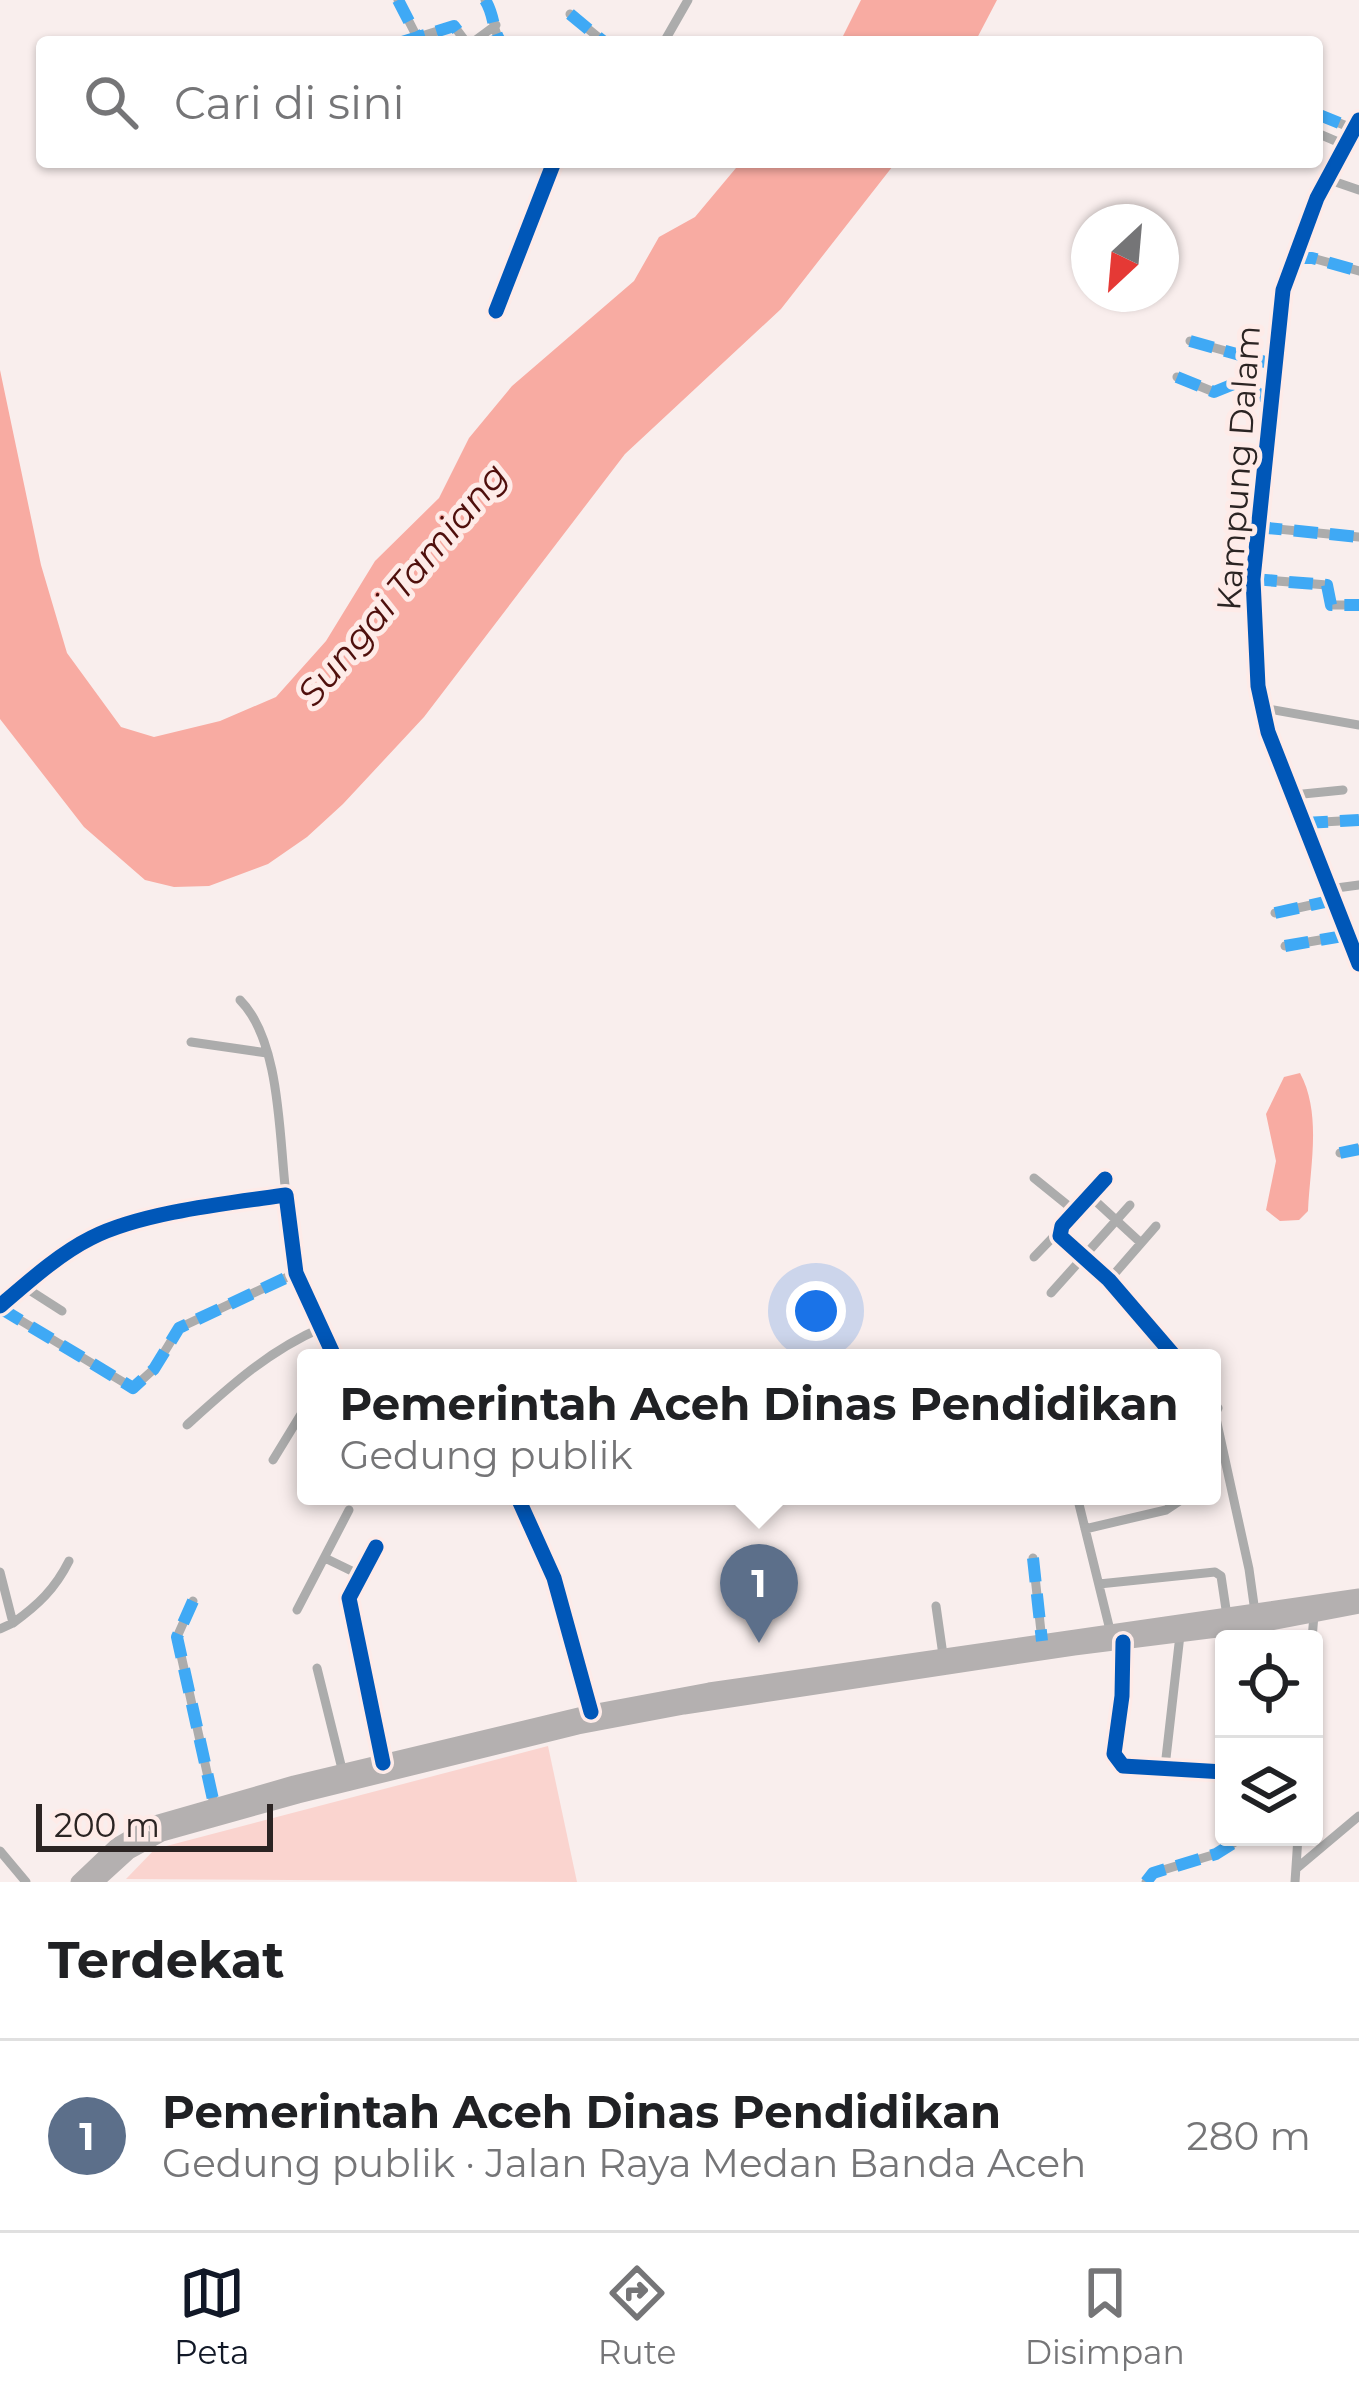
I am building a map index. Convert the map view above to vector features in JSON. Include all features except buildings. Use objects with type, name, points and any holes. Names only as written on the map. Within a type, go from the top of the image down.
[{"type":"highway","points":[[96,1882],[129,1852],[162,1834],[343,1773],[591,1712],[709,1690],[813,1683],[943,1655],[988,1655],[1042,1641],[1180,1635],[1255,1612],[1359,1596]]},
{"type":"highway","points":[[78,1882],[134,1833],[214,1804],[813,1683],[1220,1621],[1314,1616],[1359,1606]]},
{"type":"street","points":[[398,0],[416,36]]},
{"type":"street","points":[[485,0],[499,36]]},
{"type":"street","points":[[667,36],[688,0]]},
{"type":"street","points":[[570,14],[597,36]]},
{"type":"street","points":[[420,36],[455,26],[464,36]]},
{"type":"street","points":[[480,36],[496,26]]},
{"type":"street","points":[[1323,116],[1357,125]]},
{"type":"street","name":"Kampung Dalam","points":[[1357,125],[1327,179],[1283,290],[1253,579],[1262,708],[1359,964]]},
{"type":"street","points":[[1323,136],[1345,145]]},
{"type":"street","points":[[496,311],[552,168]]},
{"type":"street","points":[[1327,179],[1359,190]]},
{"type":"street","points":[[1293,258],[1312,258],[1359,271]]},
{"type":"street","points":[[1190,341],[1276,365]]},
{"type":"street","points":[[1178,377],[1214,392],[1239,382],[1264,397],[1274,396]]},
{"type":"street","points":[[1258,527],[1359,537]]},
{"type":"street","points":[[1253,579],[1325,584],[1331,604],[1359,605]]},
{"type":"street","points":[[1262,708],[1359,725]]},
{"type":"street","points":[[1293,795],[1343,790]]},
{"type":"street","points":[[1304,823],[1359,820]]},
{"type":"street","points":[[1275,913],[1359,885]]},
{"type":"street","points":[[1285,946],[1349,935]]},
{"type":"street","points":[[240,1000],[254,1014],[267,1053],[296,1274],[331,1349]]},
{"type":"street","points":[[191,1042],[267,1053]]},
{"type":"street","points":[[1340,1153],[1359,1149]]},
{"type":"street","points":[[1034,1178],[1076,1212]]},
{"type":"street","points":[[1034,1257],[1105,1179]]},
{"type":"street","points":[[286,1195],[205,1206],[104,1232],[86,1240],[0,1307],[134,1388],[154,1369],[179,1328],[296,1274]]},
{"type":"street","points":[[1090,1196],[1142,1243]]},
{"type":"street","points":[[1052,1292],[1130,1205]]},
{"type":"street","points":[[1109,1280],[1156,1226]]},
{"type":"street","points":[[1059,1231],[1168,1349]]},
{"type":"street","points":[[23,1286],[62,1311]]},
{"type":"street","points":[[187,1425],[261,1360],[321,1328]]},
{"type":"street","points":[[273,1460],[297,1421]]},
{"type":"street","points":[[1221,1444],[1255,1612]]},
{"type":"street","points":[[521,1505],[554,1578],[591,1712]]},
{"type":"street","points":[[1079,1505],[1116,1636],[1114,1758],[1123,1766],[1215,1771]]},
{"type":"street","points":[[1085,1528],[1174,1505]]},
{"type":"street","points":[[297,1610],[349,1510]]},
{"type":"street","points":[[376,1547],[358,1574],[350,1606],[382,1763]]},
{"type":"street","points":[[327,1558],[358,1574]]},
{"type":"street","points":[[1033,1558],[1042,1641]]},
{"type":"street","points":[[0,1629],[40,1603],[69,1562]]},
{"type":"street","points":[[0,1571],[13,1623]]},
{"type":"street","points":[[1099,1584],[1215,1572],[1221,1576],[1220,1621]]},
{"type":"street","points":[[193,1601],[177,1637],[214,1804]]},
{"type":"street","points":[[936,1606],[943,1655]]},
{"type":"street","points":[[1313,1630],[1314,1616]]},
{"type":"street","points":[[1165,1767],[1180,1635]]},
{"type":"street","points":[[316,1668],[343,1773]]},
{"type":"street","points":[[1297,1868],[1359,1816]]},
{"type":"street","points":[[1146,1882],[1153,1874],[1229,1846]]},
{"type":"street","points":[[1295,1882],[1298,1846]]},
{"type":"street","points":[[0,1851],[26,1882]]},
{"type":"shaded area","points":[[548,1746],[577,1882],[126,1879],[155,1849]]},
{"type":"water","points":[[861,0],[997,0],[978,36],[843,36]]},
{"type":"water","name":"Sungai Tamiang","points":[[736,168],[891,168],[781,309],[625,454],[424,717],[307,837],[268,864],[209,886],[174,887],[145,880],[84,827],[0,719],[0,370],[41,565],[67,653],[121,727],[154,737],[220,721],[276,697],[326,641],[375,561],[439,498],[469,438],[512,386],[634,281],[659,237],[695,217]]},
{"type":"water","points":[[1300,1073],[1313,1123],[1308,1211],[1299,1220],[1280,1221],[1266,1210],[1276,1161],[1266,1114],[1284,1077]]},
{"type":"marked path","points":[[398,0],[416,36]]},
{"type":"marked path","points":[[485,0],[498,36]]},
{"type":"marked path","points":[[570,14],[597,36]]},
{"type":"marked path","points":[[422,36],[454,26],[462,36]]},
{"type":"marked path","points":[[1323,116],[1354,129]]},
{"type":"marked path","points":[[1293,258],[1312,258],[1359,271]]},
{"type":"marked path","points":[[1190,341],[1276,365]]},
{"type":"marked path","points":[[1177,377],[1214,392],[1239,382],[1264,397],[1274,396]]},
{"type":"marked path","points":[[1258,527],[1359,537]]},
{"type":"marked path","points":[[1253,579],[1327,585],[1331,605],[1359,605]]},
{"type":"marked path","points":[[1304,823],[1359,820]]},
{"type":"marked path","points":[[1275,913],[1334,900]]},
{"type":"marked path","points":[[1285,946],[1349,935]]},
{"type":"marked path","points":[[1340,1153],[1359,1149]]},
{"type":"marked path","points":[[0,1308],[133,1388],[154,1369],[179,1328],[296,1273]]},
{"type":"marked path","points":[[1033,1558],[1042,1641]]},
{"type":"marked path","points":[[193,1601],[177,1637],[214,1804]]},
{"type":"marked path","points":[[1146,1882],[1153,1873],[1229,1846]]},
{"type":"cycle path","points":[[1359,120],[1317,198],[1283,290],[1253,579],[1258,686],[1268,732],[1359,964]]},
{"type":"cycle path","points":[[496,311],[552,168]]},
{"type":"cycle path","points":[[1105,1179],[1062,1226],[1060,1236],[1109,1280],[1168,1349]]},
{"type":"cycle path","points":[[0,1306],[67,1252],[112,1229],[187,1210],[286,1195],[296,1273],[331,1349]]},
{"type":"cycle path","points":[[521,1505],[554,1578],[591,1712]]},
{"type":"cycle path","points":[[376,1547],[349,1598],[383,1763]]},
{"type":"cycle path","points":[[1123,1642],[1114,1754],[1123,1766],[1215,1771]]},
{"type":"place","name":"Pemerintah Aceh Dinas Pendidikan","points":[[759,1643]]}]
